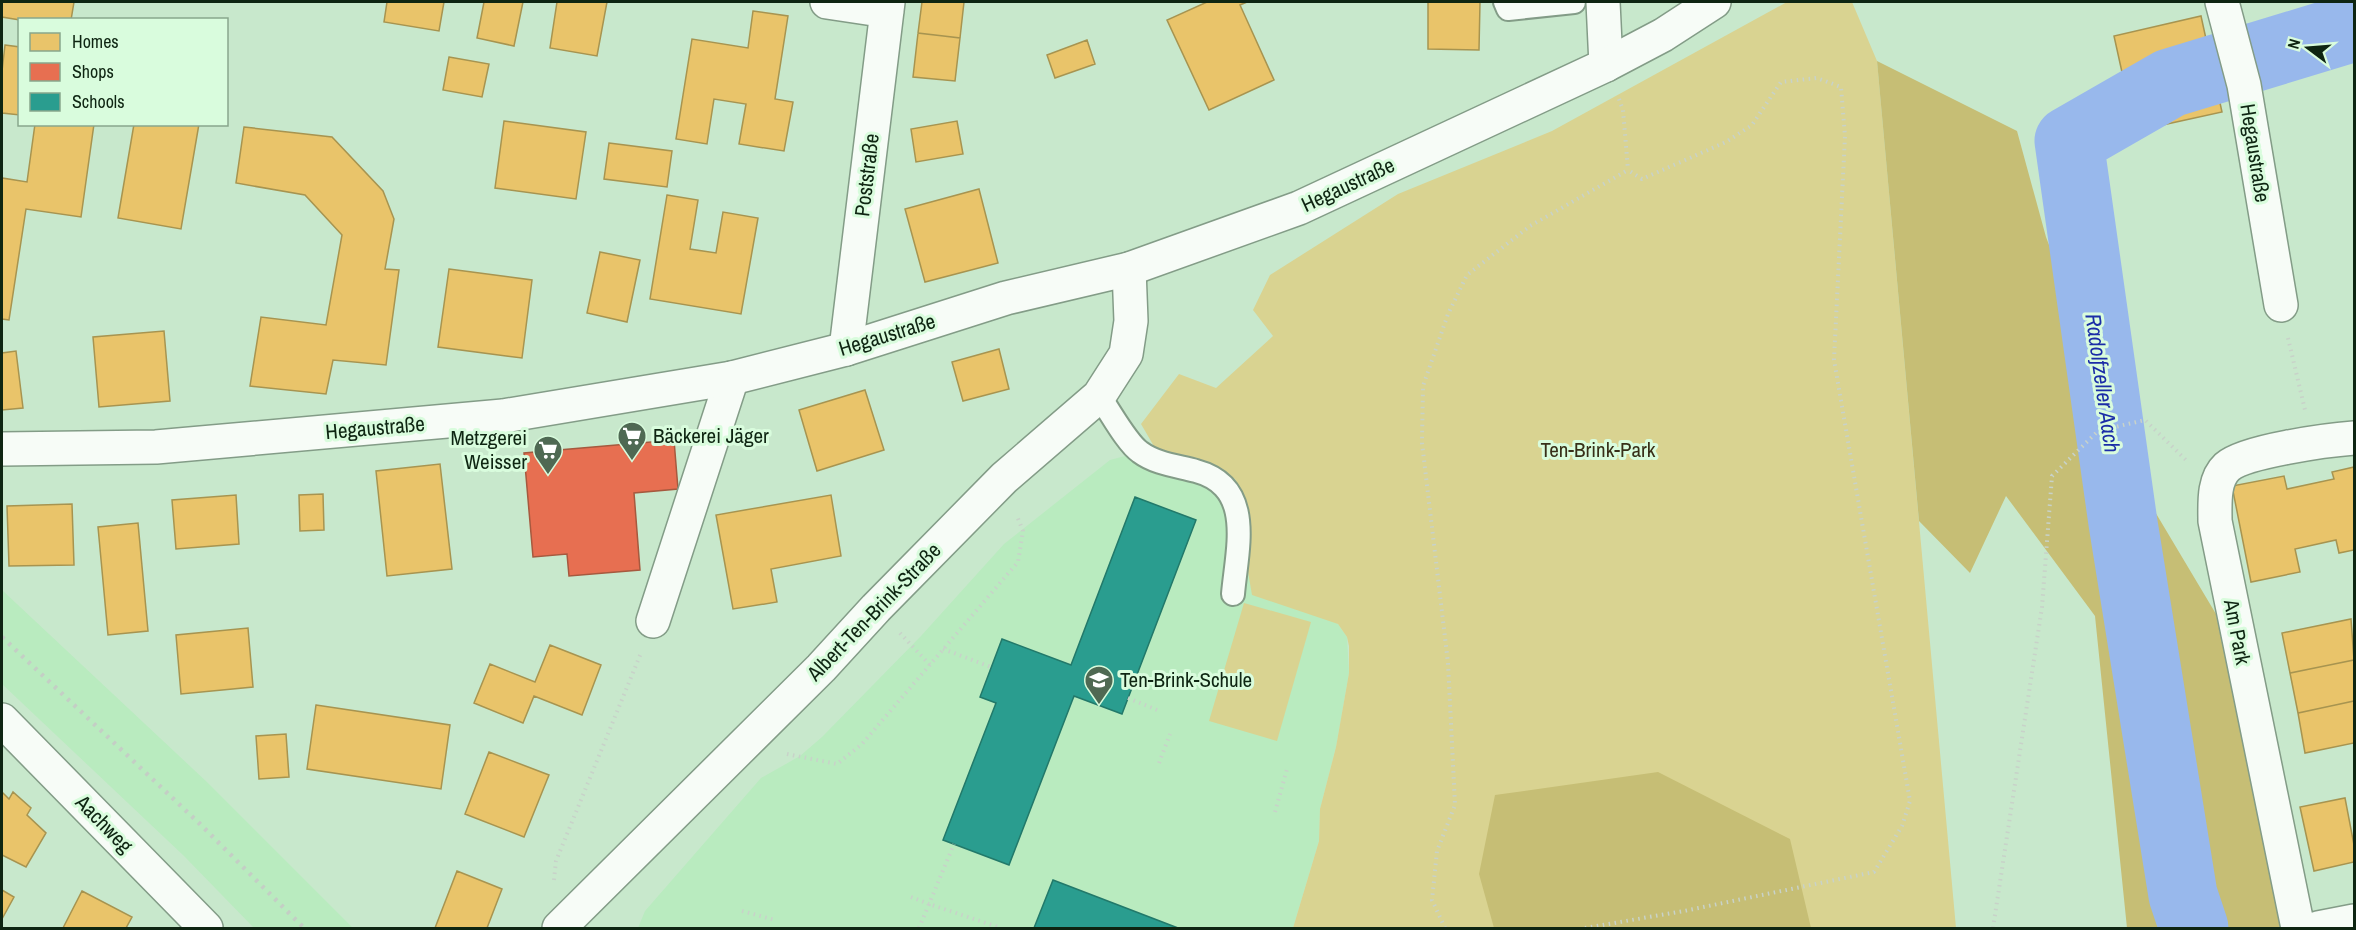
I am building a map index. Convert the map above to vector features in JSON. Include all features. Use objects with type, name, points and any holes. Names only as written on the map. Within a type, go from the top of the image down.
[{"type":"street","points":[[827,2],[887,6]]},
{"type":"street","points":[[1602,2],[1606,65]]},
{"type":"street","name":"Hegaustraße","points":[[2,449],[156,447],[503,416],[732,378],[846,349],[1006,298],[1129,269],[1299,208],[1606,65],[1663,35],[1714,2]]},
{"type":"street","name":"Poststraße","points":[[846,349],[887,6]]},
{"type":"street","name":"Hegaustraße","points":[[2223,6],[2244,85],[2281,305]]},
{"type":"street","name":"Albert-Ten-Brink-Straße","points":[[559,928],[743,745],[1004,478],[1099,396],[1126,354],[1131,321],[1129,269]]},
{"type":"street","points":[[653,621],[732,378]]},
{"type":"street","points":[[2215,489],[2226,468],[2253,455],[2355,438]]},
{"type":"street","name":"Am Park","points":[[2215,489],[2215,521],[2298,928]]},
{"type":"street","name":"Aachweg","points":[[2,720],[206,928]]},
{"type":"street","points":[[2318,928],[2355,921]]},
{"type":"lane","points":[[1505,2],[1508,9],[1574,2]]},
{"type":"lane","points":[[1099,396],[1138,452],[1159,462],[1200,472],[1226,486],[1239,511],[1233,594]]},
{"type":"path","points":[[1606,65],[1623,110],[1628,171]]},
{"type":"path","points":[[1586,928],[1684,911],[1874,872],[1902,826],[1910,801],[1834,360],[1845,136],[1841,87],[1817,78],[1781,82],[1752,125],[1726,142],[1642,179],[1628,171]]},
{"type":"path","points":[[1445,928],[1432,900],[1437,851],[1455,805],[1448,663],[1422,443],[1423,386],[1448,314],[1467,275],[1530,225],[1628,171]]},
{"type":"path","points":[[2281,305],[2313,444]]},
{"type":"path","points":[[1993,928],[2042,607],[2052,476],[2098,431],[2145,420],[2215,489]]},
{"type":"path","points":[[743,745],[837,764],[862,744],[1018,562],[1023,531],[1004,478]]},
{"type":"path","points":[[554,884],[556,861],[653,621]]},
{"type":"path","points":[[944,649],[991,667]]},
{"type":"path","points":[[1128,698],[1157,710]]},
{"type":"path","points":[[1159,763],[1170,734]]},
{"type":"path","points":[[1275,812],[1287,769]]},
{"type":"path","points":[[919,928],[954,843]]},
{"type":"path","points":[[911,897],[1001,928]]},
{"type":"path","points":[[742,911],[775,920]]},
{"type":"shaded area","points":[[1877,61],[2017,131],[2046,237],[2145,495],[2216,614],[2283,928],[2127,928],[2095,616],[2006,496],[1970,573],[1919,521]]},
{"type":"shaded area","name":"Ten-Brink-Schule","points":[[1155,448],[1235,479],[1249,515],[1246,560],[1338,624],[1347,637],[1349,673],[1336,747],[1320,809],[1319,841],[1293,928],[638,928],[645,911],[761,778],[800,756],[822,737],[921,636],[1004,544],[1110,460]]},
{"type":"shaded area","points":[[2,590],[208,783],[353,928],[254,928],[184,856],[2,684]]},
{"type":"shaded area","points":[[1658,772],[1790,839],[1811,928],[1494,928],[1479,874],[1495,795]]},
{"type":"green space","name":"Ten-Brink-Park","points":[[1787,2],[1852,2],[1877,61],[1956,928],[1293,928],[1319,841],[1320,809],[1336,747],[1349,673],[1347,637],[1338,624],[1252,595],[1246,560],[1249,515],[1235,479],[1155,448],[1141,424],[1179,374],[1216,388],[1273,336],[1253,310],[1270,275],[1398,194],[1552,131]]},
{"type":"green space","points":[[1244,603],[1311,622],[1277,741],[1209,721]]},
{"type":"building: Homes","points":[[2,2],[74,2],[71,18],[18,20],[2,17]]},
{"type":"building: Homes","points":[[387,2],[444,2],[439,31],[384,22]]},
{"type":"building: Homes","points":[[484,2],[523,2],[514,46],[477,38]]},
{"type":"building: Homes","points":[[557,2],[607,2],[597,56],[550,48]]},
{"type":"building: Homes","points":[[922,2],[964,2],[960,38],[918,33]]},
{"type":"building: Homes","points":[[1207,2],[1247,2],[1240,5],[1274,80],[1209,110],[1167,20]]},
{"type":"building: Homes","points":[[1428,2],[1480,2],[1479,50],[1428,49]]},
{"type":"building: Homes","points":[[753,11],[788,16],[775,99],[793,102],[784,151],[739,144],[746,104],[714,99],[707,144],[676,139],[692,39],[748,48]]},
{"type":"building: Homes","points":[[2201,16],[2222,112],[2135,131],[2114,36]]},
{"type":"building: Homes","points":[[918,33],[960,38],[955,81],[913,77]]},
{"type":"building: Homes","points":[[1087,40],[1095,64],[1055,78],[1047,55]]},
{"type":"building: Homes","points":[[5,45],[18,47],[18,115],[2,113],[2,71]]},
{"type":"building: Homes","points":[[449,57],[489,64],[482,97],[443,90]]},
{"type":"building: Homes","points":[[504,121],[586,132],[576,199],[495,188]]},
{"type":"building: Homes","points":[[957,121],[963,154],[916,162],[911,129]]},
{"type":"building: Homes","points":[[35,126],[94,126],[81,217],[26,209],[9,320],[2,319],[2,178],[27,182]]},
{"type":"building: Homes","points":[[134,126],[199,126],[181,229],[118,218]]},
{"type":"building: Homes","points":[[244,127],[332,137],[383,191],[394,219],[385,269],[399,270],[386,365],[333,360],[326,394],[250,386],[261,317],[326,325],[342,235],[305,195],[236,183]]},
{"type":"building: Homes","points":[[609,143],[672,151],[667,187],[604,179]]},
{"type":"building: Homes","points":[[979,189],[998,263],[925,282],[905,209]]},
{"type":"building: Homes","points":[[667,195],[698,200],[690,249],[716,253],[723,212],[758,218],[741,314],[650,299]]},
{"type":"building: Homes","points":[[600,252],[640,260],[627,322],[587,313]]},
{"type":"building: Homes","points":[[449,269],[532,280],[522,358],[438,347]]},
{"type":"building: Homes","points":[[164,331],[170,401],[99,407],[93,337]]},
{"type":"building: Homes","points":[[999,349],[1009,389],[963,401],[952,362]]},
{"type":"building: Homes","points":[[16,351],[23,408],[2,410],[2,353]]},
{"type":"building: Homes","points":[[865,390],[884,450],[817,471],[799,410]]},
{"type":"building: Homes","points":[[440,464],[452,569],[387,576],[376,471]]},
{"type":"building: Homes","points":[[2354,467],[2354,550],[2339,553],[2336,540],[2295,549],[2300,572],[2251,582],[2232,486],[2284,476],[2287,489],[2334,479],[2332,472]]},
{"type":"building: Homes","points":[[323,494],[324,530],[300,531],[299,495]]},
{"type":"building: Homes","points":[[236,495],[239,544],[176,549],[172,500]]},
{"type":"building: Homes","points":[[831,495],[841,556],[771,569],[777,602],[733,609],[716,515]]},
{"type":"building: Homes","points":[[72,504],[74,565],[9,566],[7,506]]},
{"type":"building: Homes","points":[[138,523],[148,631],[108,635],[98,527]]},
{"type":"building: Homes","points":[[2351,619],[2354,660],[2290,673],[2282,633]]},
{"type":"building: Homes","points":[[248,628],[253,687],[181,694],[176,635]]},
{"type":"building: Homes","points":[[550,645],[601,665],[582,715],[534,696],[523,723],[474,703],[490,664],[535,682]]},
{"type":"building: Homes","points":[[2354,660],[2354,701],[2298,713],[2290,673]]},
{"type":"building: Homes","points":[[2354,701],[2354,743],[2305,753],[2298,713]]},
{"type":"building: Homes","points":[[316,705],[450,725],[441,789],[307,769]]},
{"type":"building: Homes","points":[[286,734],[289,777],[259,779],[256,736]]},
{"type":"building: Homes","points":[[489,752],[549,775],[524,837],[465,814]]},
{"type":"building: Homes","points":[[2,792],[9,799],[13,792],[31,808],[27,815],[46,833],[26,867],[2,855]]},
{"type":"building: Homes","points":[[2345,798],[2354,845],[2354,862],[2314,871],[2300,807]]},
{"type":"building: Homes","points":[[457,871],[502,889],[487,928],[435,928]]},
{"type":"building: Homes","points":[[2,890],[14,897],[2,919]]},
{"type":"building: Homes","points":[[82,891],[132,917],[126,928],[63,928]]},
{"type":"building: Shops","points":[[674,440],[678,489],[634,493],[640,570],[569,576],[567,554],[533,557],[524,453]]},
{"type":"building: Schools","points":[[1135,497],[1196,520],[1122,714],[1074,696],[1009,865],[943,840],[996,703],[980,697],[1002,639],[1071,665]]},
{"type":"building: Schools","points":[[1053,880],[1178,928],[1034,928]]},
{"type":"waterway","name":"Radolfzeller Aach","points":[[2194,928],[2183,895],[2123,523],[2069,141],[2170,83],[2354,27]]},
{"type":"railway","points":[[2,637],[200,824],[304,928]]},
{"type":"place","name":"Bäckerei Jäger","points":[[632,462]]},
{"type":"place","name":"Metzgerei Weisser","points":[[548,476]]},
{"type":"place","name":"Ten-Brink-Schule","points":[[1099,706]]}]
